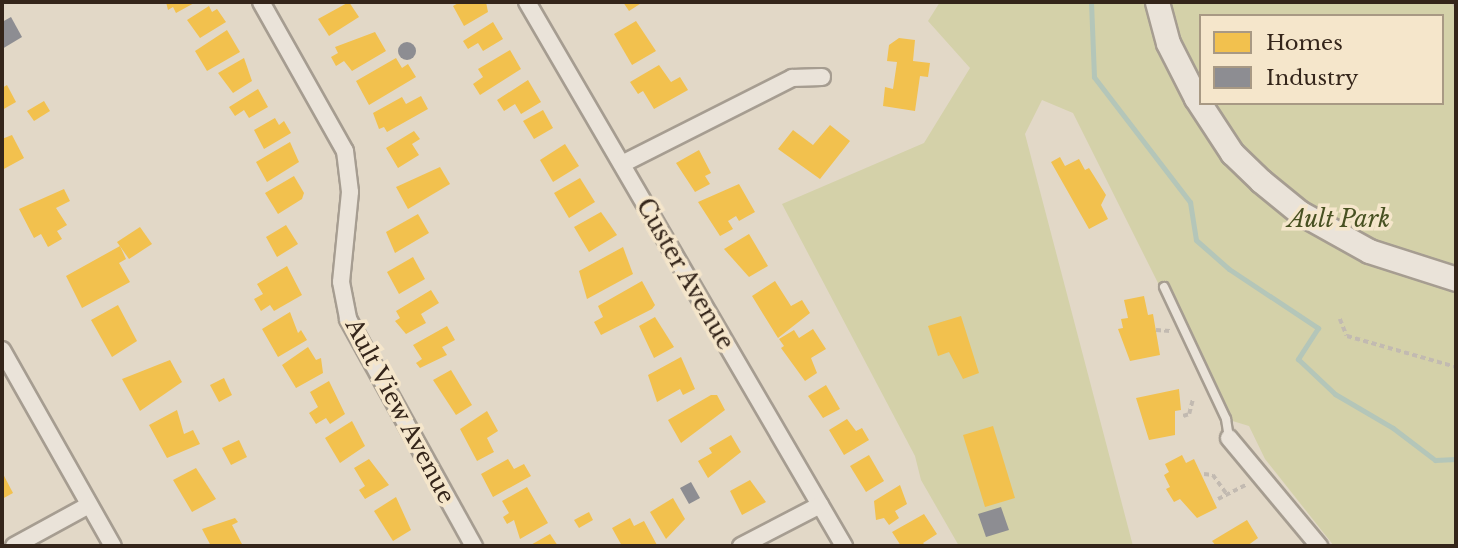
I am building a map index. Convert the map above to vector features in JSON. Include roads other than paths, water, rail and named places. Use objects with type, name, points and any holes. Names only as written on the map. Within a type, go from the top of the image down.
[{"type":"street","name":"Ault View Avenue","points":[[261,2],[345,151],[350,192],[341,282],[348,318],[474,546]]},
{"type":"street","name":"Custer Avenue","points":[[527,2],[844,546]]},
{"type":"street","points":[[1157,2],[1168,43],[1199,103]]},
{"type":"street","points":[[622,164],[792,78],[822,77]]},
{"type":"street","points":[[1201,105],[1232,153],[1299,212],[1369,251],[1456,279]]},
{"type":"street","points":[[2,350],[113,546]]},
{"type":"street","points":[[1229,438],[1320,546]]},
{"type":"street","points":[[14,546],[89,505]]},
{"type":"street","points":[[741,546],[820,505]]},
{"type":"lane","points":[[1164,287],[1226,419],[1229,438]]},
{"type":"waterway","points":[[1091,2],[1094,77],[1190,202],[1196,240],[1229,269],[1318,328],[1298,359],[1335,394],[1393,428],[1435,460],[1456,459]]},
{"type":"park label","name":"Ault Park","points":[[1339,219]]}]
